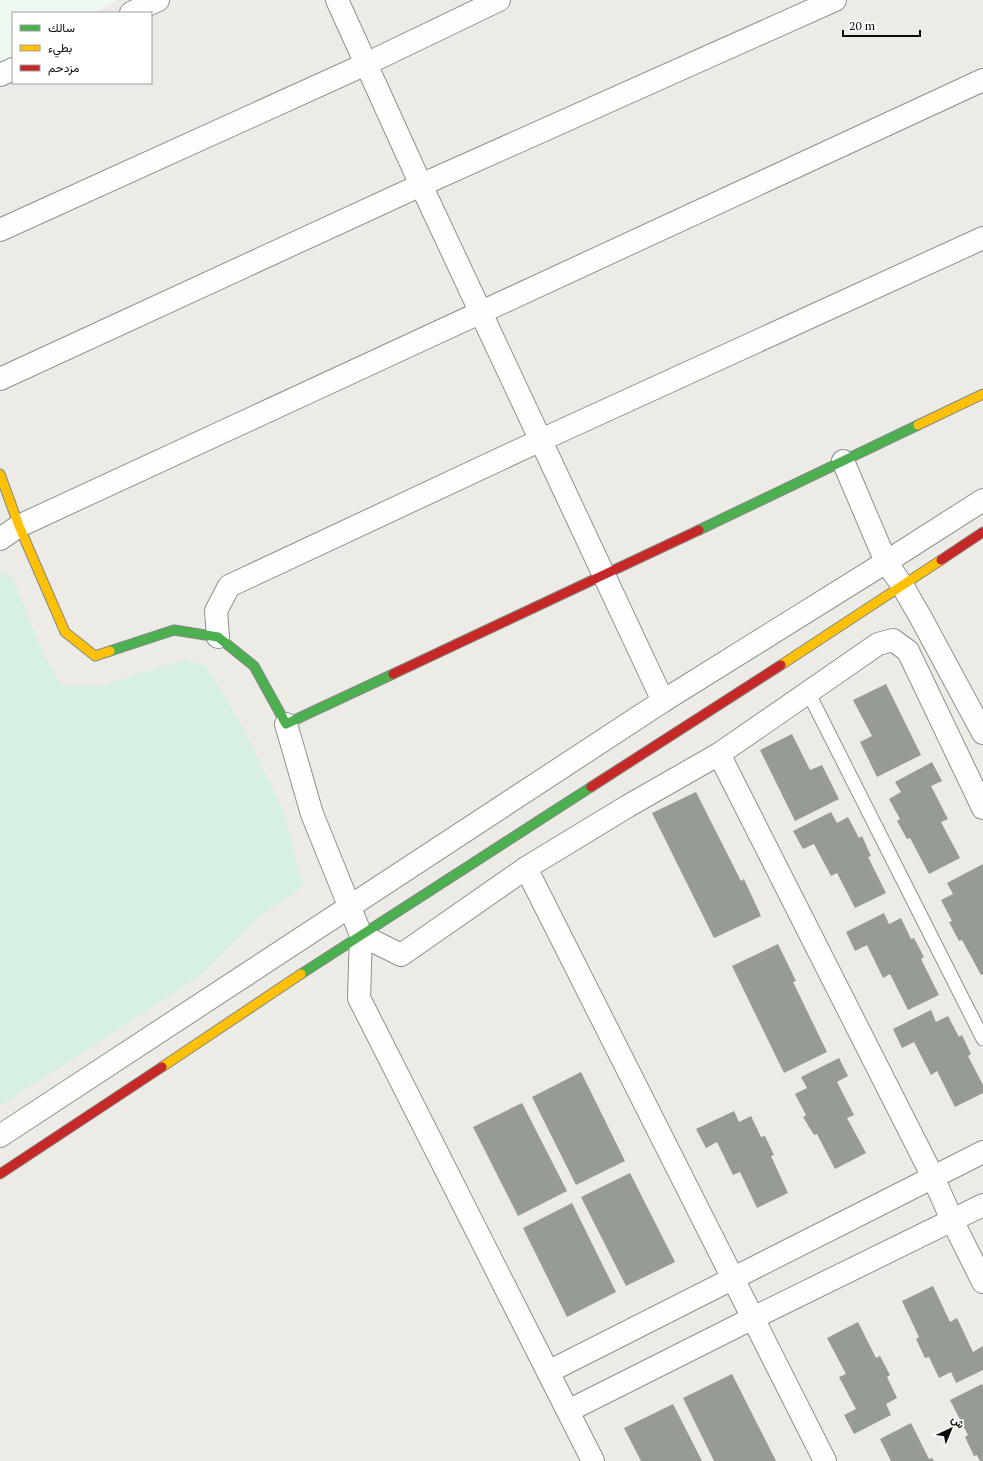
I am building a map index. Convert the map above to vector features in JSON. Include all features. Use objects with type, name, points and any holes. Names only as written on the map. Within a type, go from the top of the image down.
[{"type":"street","points":[[132,12],[158,0]]},
{"type":"street","points":[[337,0],[421,185],[663,701]]},
{"type":"street","points":[[0,230],[366,64],[499,0]]},
{"type":"street","points":[[0,379],[421,185],[835,0]]},
{"type":"street","points":[[0,75],[12,69]]},
{"type":"street","points":[[0,540],[19,526],[983,80]]},
{"type":"street","points":[[218,637],[216,611],[229,586],[541,440],[983,238]]},
{"type":"street","points":[[286,724],[604,575],[983,394]]},
{"type":"street","points":[[843,461],[886,562],[902,585],[983,733]]},
{"type":"street","points":[[0,474],[19,526],[65,632],[95,656],[174,630],[218,637],[254,666],[286,724],[312,814],[361,935],[359,998],[593,1461]]},
{"type":"street","points":[[0,1136],[663,701],[983,500]]},
{"type":"street","points":[[0,1174],[361,935],[868,609],[983,532]]},
{"type":"street","points":[[361,935],[401,955],[526,868],[628,806],[719,754],[878,644],[894,640],[908,651],[983,808]]},
{"type":"street","points":[[719,754],[933,1177],[952,1220],[983,1282]]},
{"type":"street","points":[[526,868],[825,1461]]},
{"type":"street","points":[[548,1372],[983,1152]]},
{"type":"street","points":[[568,1411],[983,1205]]},
{"type":"lane","points":[[808,692],[983,1039]]},
{"type":"shaded area","points":[[117,0],[983,0],[983,1461],[0,1461],[0,70],[12,63],[12,84],[152,84],[152,12],[97,12]]},
{"type":"green space","points":[[0,573],[11,575],[45,657],[61,685],[102,686],[185,659],[207,667],[244,729],[283,810],[303,886],[254,921],[200,976],[0,1106]]},
{"type":"building","points":[[886,684],[921,755],[877,777],[860,742],[872,736],[853,700]]},
{"type":"building","points":[[792,734],[810,770],[822,765],[839,799],[795,821],[760,750]]},
{"type":"building","points":[[932,762],[942,781],[931,786],[948,819],[941,822],[960,858],[929,874],[910,838],[907,839],[897,821],[900,819],[889,799],[901,792],[895,782]]},
{"type":"building","points":[[696,792],[741,881],[744,879],[761,916],[714,938],[652,813]]},
{"type":"building","points":[[831,812],[837,823],[848,817],[859,838],[862,836],[871,856],[868,857],[886,893],[855,908],[837,873],[831,876],[814,844],[803,849],[793,831]]},
{"type":"building","points":[[983,864],[983,974],[981,975],[962,940],[959,941],[949,922],[952,921],[941,900],[953,894],[947,883]]},
{"type":"building","points":[[884,913],[889,924],[901,918],[911,939],[914,938],[924,957],[921,959],[939,995],[908,1010],[890,974],[883,978],[867,945],[855,951],[846,932]]},
{"type":"building","points":[[778,944],[796,981],[793,982],[827,1052],[784,1073],[732,966]]},
{"type":"building","points":[[931,1010],[936,1022],[948,1016],[959,1037],[962,1035],[971,1054],[968,1056],[983,1085],[983,1093],[955,1107],[937,1071],[931,1075],[914,1042],[902,1048],[893,1029]]},
{"type":"building","points":[[839,1058],[848,1076],[837,1082],[854,1115],[847,1118],[866,1153],[835,1169],[817,1134],[814,1135],[803,1117],[806,1115],[795,1094],[807,1088],[801,1077]]},
{"type":"building","points":[[581,1072],[625,1161],[576,1185],[532,1097]]},
{"type":"building","points":[[522,1103],[567,1191],[518,1216],[473,1127]]},
{"type":"building","points":[[734,1111],[739,1122],[751,1116],[761,1137],[765,1136],[774,1155],[771,1156],[788,1193],[757,1208],[740,1172],[733,1175],[717,1142],[706,1148],[696,1129]]},
{"type":"building","points":[[630,1173],[675,1262],[626,1286],[581,1197]]},
{"type":"building","points":[[572,1203],[616,1292],[567,1317],[523,1228]]},
{"type":"building","points":[[933,1286],[950,1322],[957,1318],[973,1352],[983,1346],[983,1370],[956,1383],[951,1372],[939,1378],[929,1357],[925,1358],[916,1339],[919,1337],[902,1301]]},
{"type":"building","points":[[858,1322],[876,1358],[880,1356],[890,1375],[887,1377],[897,1398],[886,1404],[891,1415],[854,1434],[844,1415],[856,1409],[839,1377],[846,1374],[827,1338]]},
{"type":"building","points":[[732,1374],[776,1461],[714,1461],[683,1398]]},
{"type":"building","points":[[982,1384],[983,1461],[980,1461],[977,1455],[974,1456],[965,1437],[968,1435],[950,1400]]},
{"type":"building","points":[[673,1404],[702,1461],[641,1461],[624,1428]]},
{"type":"building","points":[[911,1423],[929,1459],[932,1458],[934,1461],[891,1461],[880,1439]]},
{"type":"traffic: fast","points":[[699,530],[918,425]]},
{"type":"traffic: fast","points":[[110,651],[174,630],[218,637],[254,666],[286,724],[393,674]]},
{"type":"traffic: fast","points":[[301,974],[591,787]]},
{"type":"traffic: slow","points":[[918,425],[983,394]]},
{"type":"traffic: slow","points":[[0,474],[19,526],[65,632],[95,656],[110,651]]},
{"type":"traffic: slow","points":[[781,665],[941,560]]},
{"type":"traffic: slow","points":[[162,1067],[301,974]]},
{"type":"traffic: jam","points":[[393,674],[699,530]]},
{"type":"traffic: jam","points":[[941,560],[983,532]]},
{"type":"traffic: jam","points":[[591,787],[781,665]]},
{"type":"traffic: jam","points":[[0,1174],[162,1067]]}]
